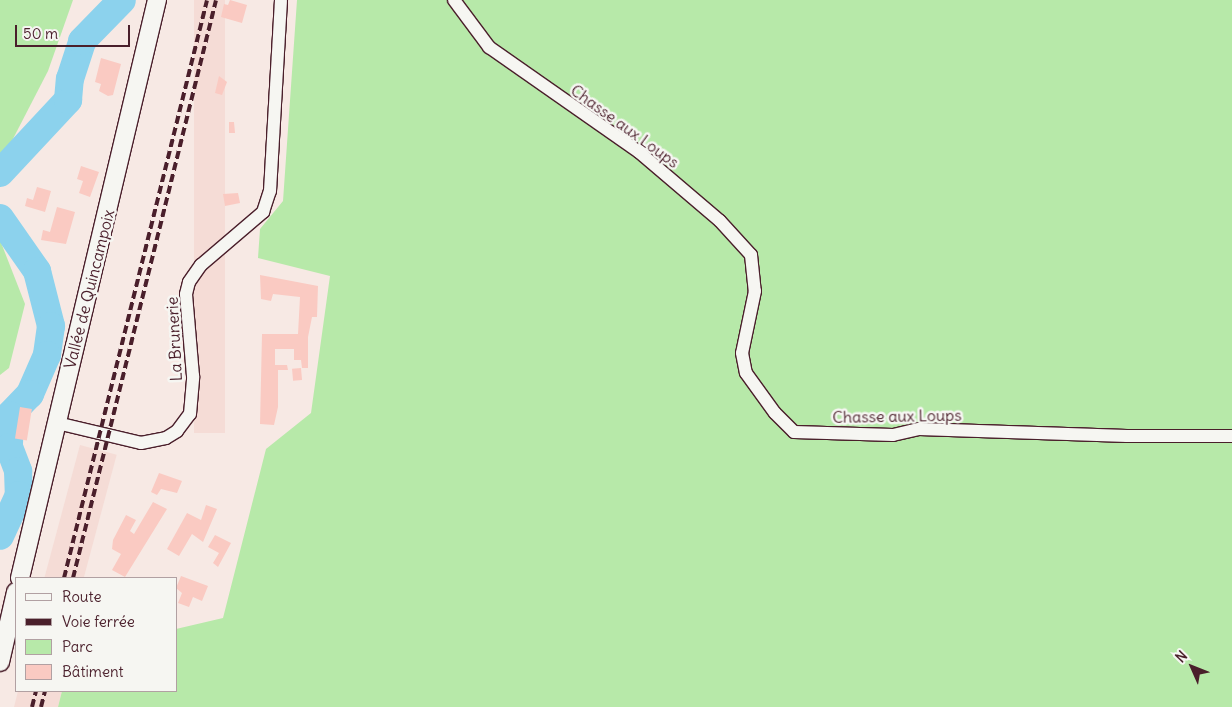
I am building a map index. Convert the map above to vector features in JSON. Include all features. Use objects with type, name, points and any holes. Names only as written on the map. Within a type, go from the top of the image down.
[{"type":"main road","name":"Vallée de Quincampoix","points":[[20,577],[156,0]]},
{"type":"main road","points":[[0,662],[15,596]]},
{"type":"street","name":"La Brunerie","points":[[57,423],[141,444],[166,438],[177,431],[190,414],[193,376],[186,294],[189,282],[200,265],[263,212],[270,191],[281,0]]},
{"type":"street","name":"Chasse aux Loups","points":[[454,0],[489,47],[639,152],[720,221],[751,255],[755,270],[755,291],[742,353],[746,374],[779,419],[794,432],[893,435],[919,429],[1127,436],[1232,436]]},
{"type":"shaded area","points":[[194,0],[225,0],[225,433],[194,433]]},
{"type":"shaded area","points":[[80,445],[117,455],[84,577],[45,577]]},
{"type":"shaded area","points":[[18,692],[62,692],[58,707],[14,707]]},
{"type":"green space","points":[[0,0],[73,0],[48,71],[0,164]]},
{"type":"green space","points":[[297,0],[1232,0],[1232,707],[58,707],[62,692],[178,692],[178,629],[223,618],[266,449],[311,413],[330,276],[258,258],[260,229],[283,201]]},
{"type":"green space","points":[[0,240],[25,304],[9,368],[0,375]]},
{"type":"building","points":[[230,0],[247,5],[242,23],[221,17],[224,4],[228,5]]},
{"type":"building","points":[[101,58],[121,64],[113,95],[108,96],[99,91],[101,84],[95,82]]},
{"type":"building","points":[[219,76],[227,82],[222,95],[215,93]]},
{"type":"building","points":[[229,122],[234,122],[235,133],[229,133]]},
{"type":"building","points":[[81,166],[99,172],[90,197],[79,193],[83,181],[77,179]]},
{"type":"building","points":[[37,187],[51,191],[45,212],[25,206],[27,198],[33,200]]},
{"type":"building","points":[[238,193],[240,203],[225,206],[223,194]]},
{"type":"building","points":[[57,207],[75,212],[66,244],[41,240],[43,230],[50,232]]},
{"type":"building","points":[[260,275],[318,286],[317,317],[312,317],[308,337],[308,368],[302,368],[301,360],[294,360],[294,349],[275,349],[275,365],[287,365],[288,370],[278,370],[278,407],[274,425],[260,424],[262,334],[298,334],[300,297],[273,294],[271,301],[261,299]]},
{"type":"building","points":[[301,368],[302,380],[293,381],[292,369]]},
{"type":"building","points":[[20,407],[32,409],[27,440],[15,439]]},
{"type":"building","points":[[159,473],[182,481],[177,493],[161,489],[157,495],[151,492]]},
{"type":"building","points":[[153,502],[167,509],[125,577],[112,570],[121,554],[112,549],[113,540],[126,515],[136,520],[130,531],[134,534]]},
{"type":"building","points":[[206,505],[217,509],[203,542],[192,534],[179,556],[167,549],[187,513],[201,520]]},
{"type":"building","points":[[215,535],[231,543],[218,567],[213,563],[219,553],[208,547]]},
{"type":"building","points":[[181,576],[208,586],[202,601],[193,597],[189,607],[178,603],[182,593],[178,590]]},
{"type":"waterway","points":[[0,173],[68,100],[70,79],[82,41],[122,0]]},
{"type":"waterway","points":[[0,218],[37,271],[51,326],[47,355],[30,394],[10,415],[9,447],[18,471],[19,495],[0,536]]},
{"type":"railway","points":[[64,577],[207,0]]},
{"type":"railway","points":[[73,577],[216,0]]},
{"type":"railway","points":[[32,707],[36,692]]},
{"type":"railway","points":[[41,707],[45,692]]}]
